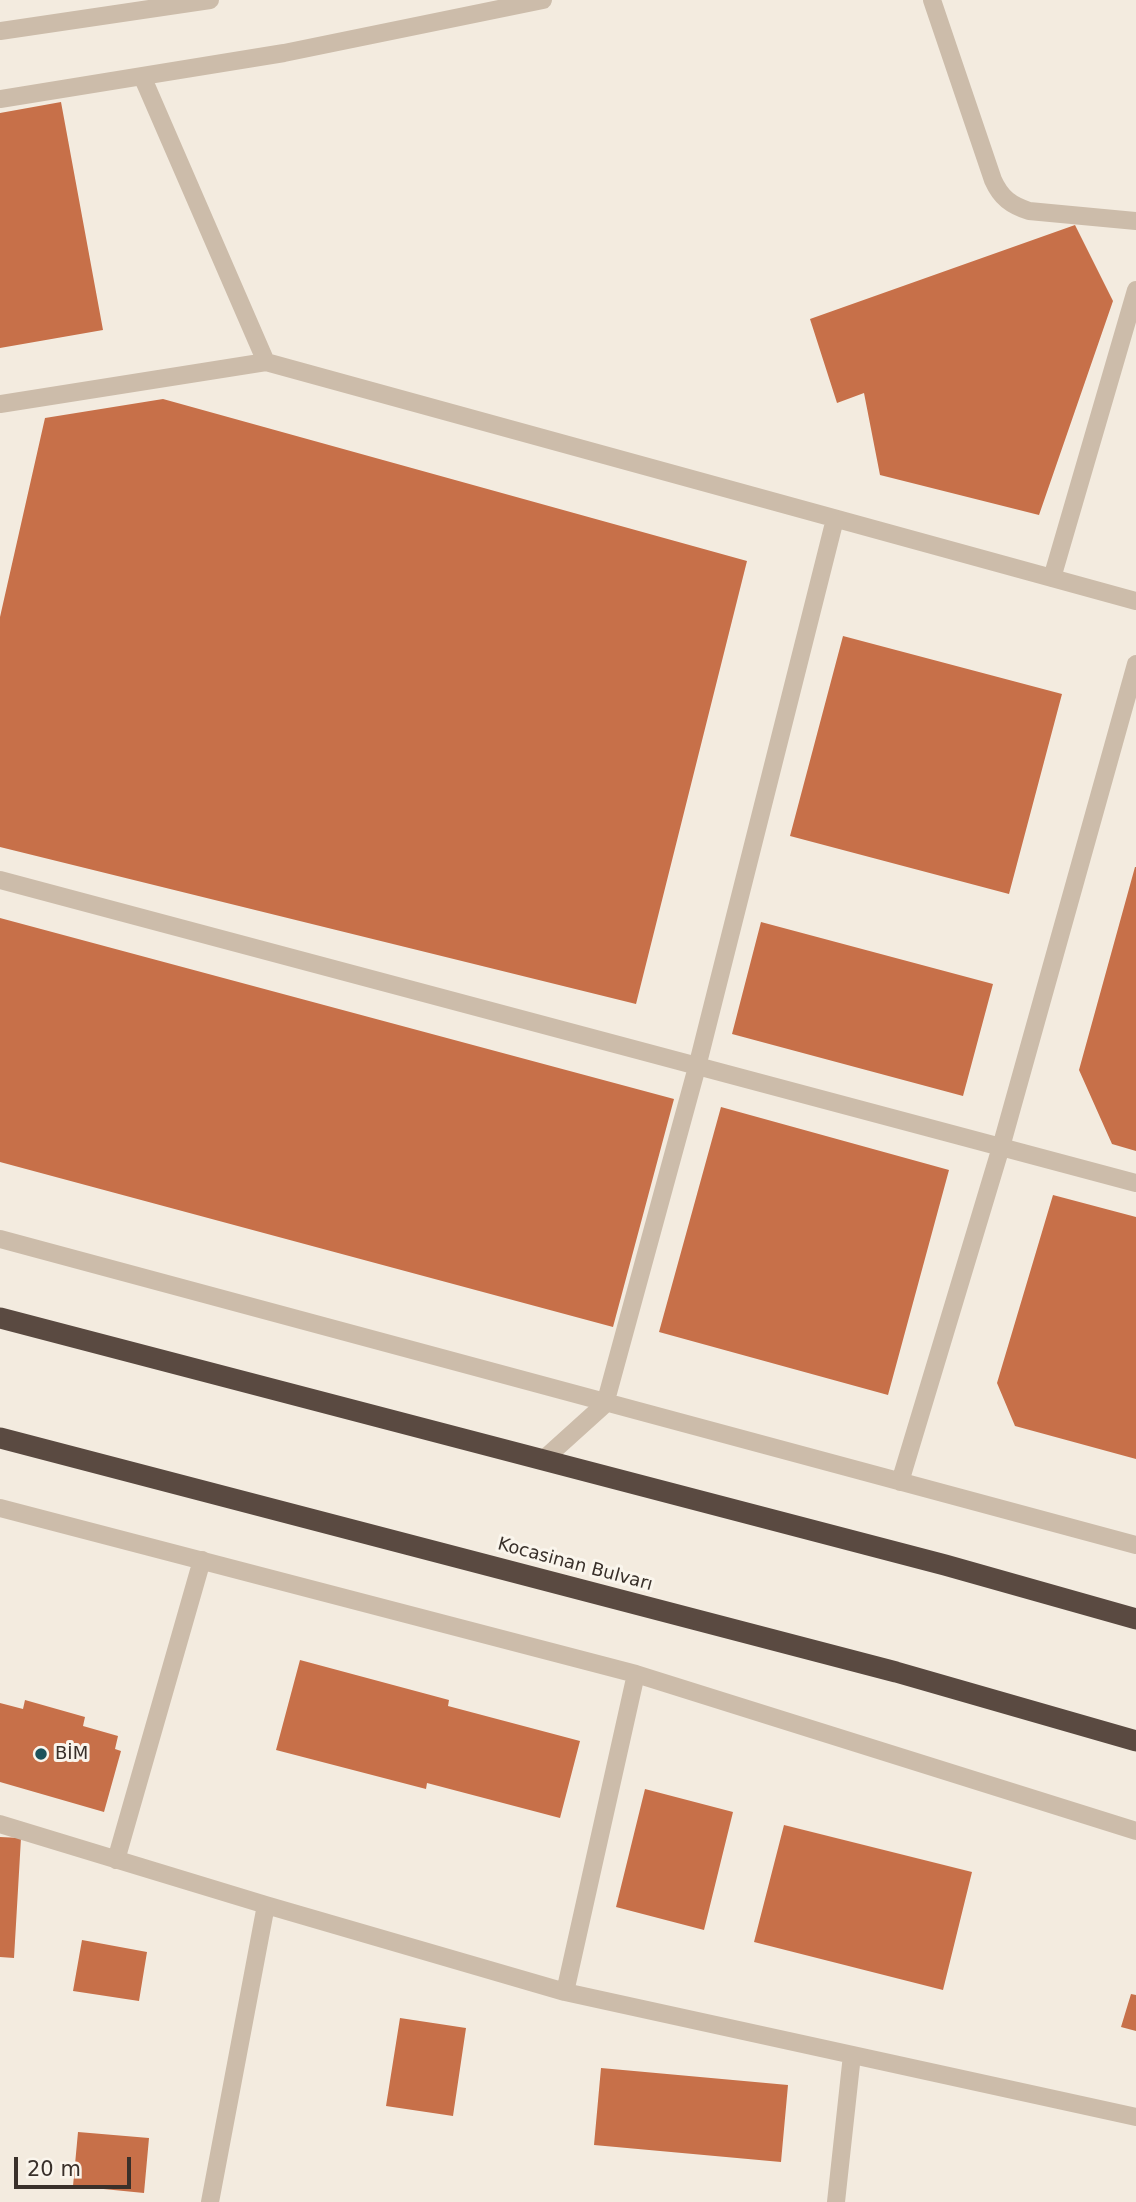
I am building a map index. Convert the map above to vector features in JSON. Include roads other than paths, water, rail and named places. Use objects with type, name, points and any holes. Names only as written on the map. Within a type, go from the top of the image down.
[{"type":"highway","points":[[0,1318],[945,1565],[1136,1619]]},
{"type":"highway","name":"Kocasinan Bulvarı","points":[[0,1438],[896,1672],[1136,1741]]},
{"type":"street","points":[[0,31],[210,0]]},
{"type":"street","points":[[0,99],[284,53],[543,0]]},
{"type":"street","points":[[932,0],[993,180],[1005,200],[1029,211],[1136,221]]},
{"type":"street","points":[[142,76],[266,362]]},
{"type":"street","points":[[1052,578],[1136,290]]},
{"type":"street","points":[[0,404],[266,362],[1136,601]]},
{"type":"street","points":[[543,1460],[606,1404],[697,1067],[835,519]]},
{"type":"street","points":[[900,1482],[1001,1147],[1136,664]]},
{"type":"street","points":[[0,880],[1136,1183]]},
{"type":"street","points":[[0,1239],[1136,1545]]},
{"type":"street","points":[[0,1509],[636,1674],[1136,1831]]},
{"type":"street","points":[[116,1860],[202,1560]]},
{"type":"street","points":[[565,1992],[636,1674]]},
{"type":"street","points":[[0,1824],[565,1992],[1136,2117]]},
{"type":"street","points":[[210,2202],[266,1905]]},
{"type":"street","points":[[836,2202],[852,2055]]},
{"type":"place","name":"BİM","points":[[41,1754]]}]
